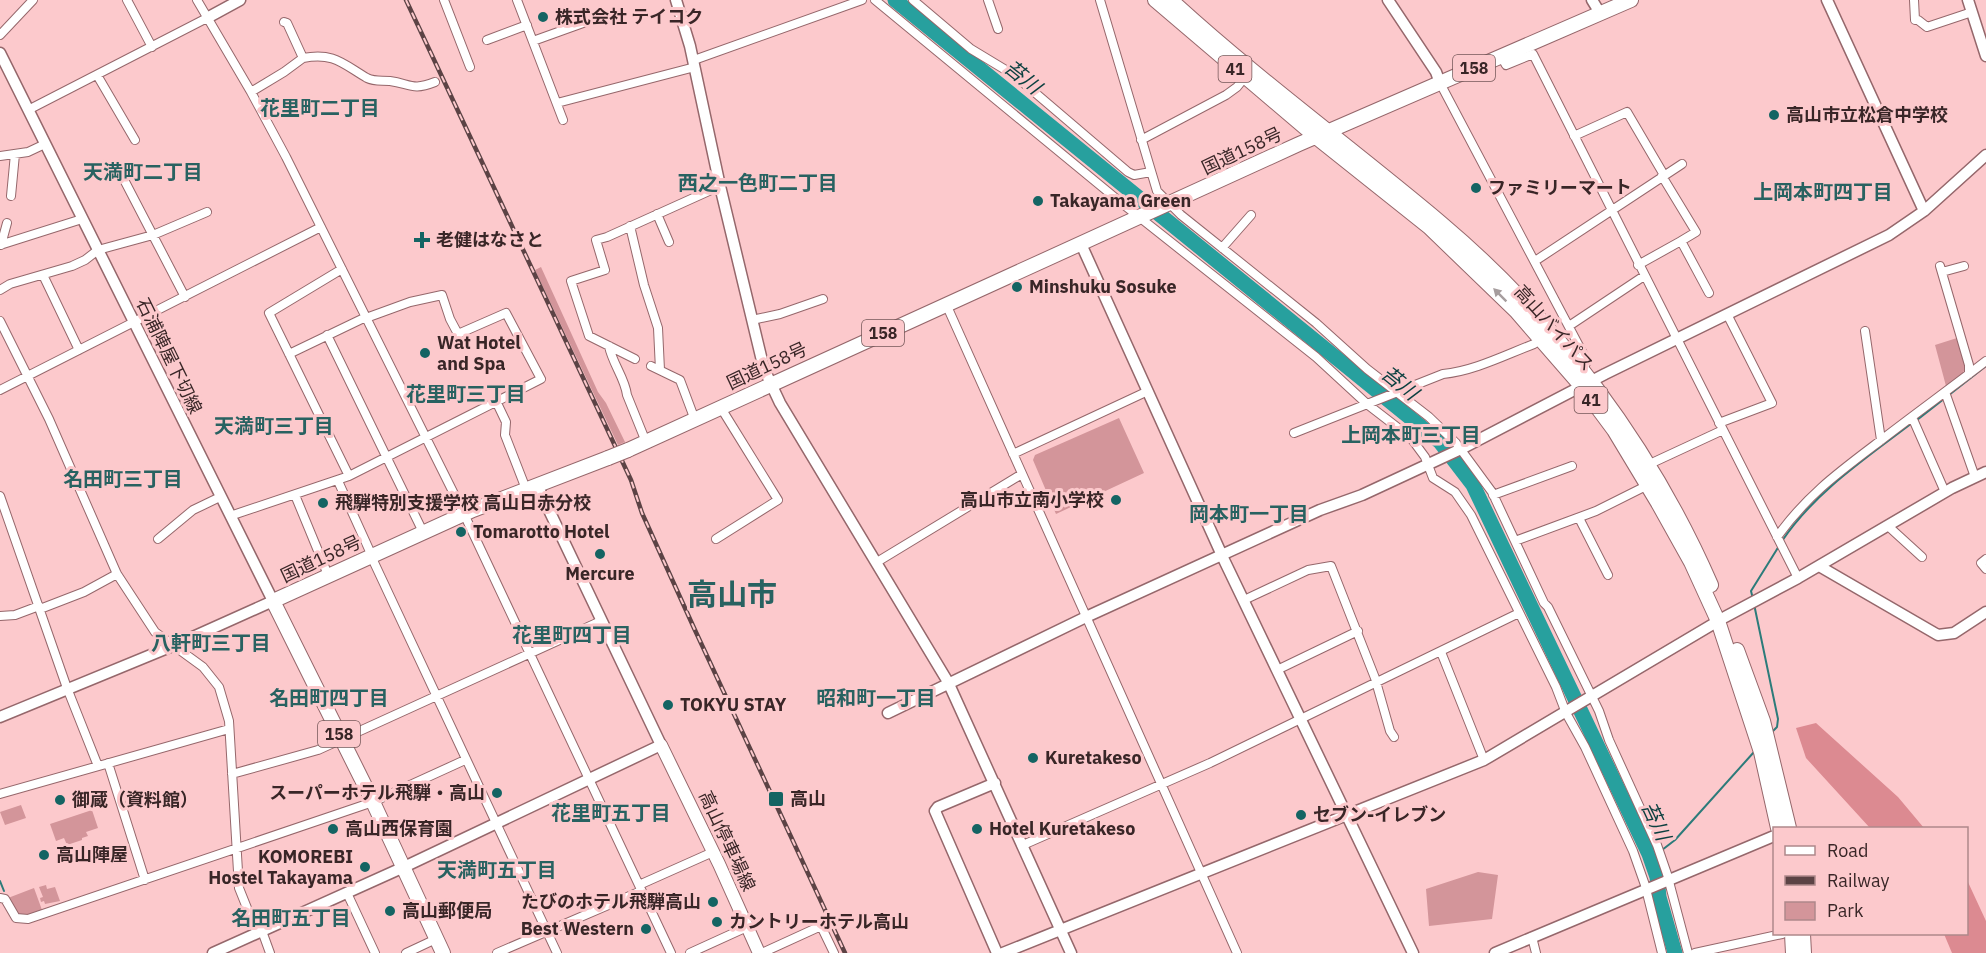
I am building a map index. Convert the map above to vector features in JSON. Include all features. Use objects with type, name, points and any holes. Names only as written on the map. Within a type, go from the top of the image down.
[{"type":"highway","name":"高山バイパス","points":[[1155,0],[1245,77],[1442,224],[1525,303],[1585,380],[1658,480],[1695,549],[1764,742],[1789,827]]},
{"type":"highway","name":"高山バイパス","points":[[1171,0],[1429,227],[1585,380],[1648,486],[1721,619]]},
{"type":"highway","name":"国道158号","points":[[443,953],[373,802],[273,601],[464,514],[628,450],[1322,134],[1631,0]]},
{"type":"highway","name":"高山バイパス","points":[[1764,742],[1778,827]]},
{"type":"highway","points":[[1792,935],[1793,953]]},
{"type":"highway","points":[[1803,935],[1804,953]]},
{"type":"main road","name":"高山停車場線","points":[[661,745],[760,953]]},
{"type":"street","points":[[0,35],[33,0]]},
{"type":"street","points":[[127,0],[152,47]]},
{"type":"street","points":[[196,0],[251,92],[342,269],[464,514],[671,953]]},
{"type":"street","points":[[28,111],[240,0]]},
{"type":"street","points":[[444,0],[470,67]]},
{"type":"street","points":[[517,0],[563,120]]},
{"type":"street","points":[[676,0],[683,18],[694,64],[720,186],[764,369],[771,385],[948,682],[1071,953]]},
{"type":"street","points":[[557,103],[694,64],[862,0]]},
{"type":"street","points":[[875,0],[1308,350],[1411,438],[1430,463],[1433,478],[1455,492],[1462,501],[1556,687],[1633,851],[1647,889],[1662,953]]},
{"type":"street","points":[[914,0],[971,49],[1026,85],[1128,172],[1134,175],[1151,172]]},
{"type":"street","points":[[988,0],[998,29]]},
{"type":"street","points":[[1100,0],[1151,172],[1157,190],[1168,204],[1316,323],[1367,369],[1398,393],[1459,449],[1481,474],[1589,699],[1599,711],[1609,740],[1657,845],[1688,953]]},
{"type":"street","points":[[1388,0],[1436,72],[1569,326],[1587,361],[1585,380]]},
{"type":"street","points":[[1592,0],[1600,13]]},
{"type":"street","points":[[1827,0],[1924,211]]},
{"type":"street","points":[[1914,0],[1915,20],[1927,27],[1972,12]]},
{"type":"street","points":[[1968,0],[1986,56]]},
{"type":"street","points":[[533,41],[597,18]]},
{"type":"street","points":[[284,22],[303,58]]},
{"type":"street","points":[[487,40],[527,25]]},
{"type":"street","name":"石浦陣屋下切線","points":[[0,53],[273,601]]},
{"type":"street","points":[[1501,56],[1506,65],[1533,54],[1798,578]]},
{"type":"street","points":[[251,92],[303,58],[319,56],[334,58],[374,81],[387,80],[411,87],[425,86],[435,82]]},
{"type":"street","points":[[98,75],[135,140]]},
{"type":"street","points":[[1141,140],[1226,95],[1245,77]]},
{"type":"street","points":[[1574,136],[1627,112],[1696,232],[1638,265]]},
{"type":"street","points":[[0,156],[28,152],[45,144]]},
{"type":"street","points":[[10,196],[15,154]]},
{"type":"street","points":[[888,713],[1086,617],[1320,510],[1374,490],[1459,449],[1585,380],[1677,339],[1889,235],[1924,211],[1986,155]]},
{"type":"street","points":[[1535,261],[1682,164]]},
{"type":"street","points":[[120,172],[185,297]]},
{"type":"street","points":[[635,359],[589,336],[571,281],[605,270],[596,240],[720,186]]},
{"type":"street","points":[[0,290],[10,284],[85,260],[98,250],[153,235],[207,212]]},
{"type":"street","points":[[657,214],[669,242]]},
{"type":"street","points":[[1222,248],[1251,214]]},
{"type":"street","points":[[0,245],[82,219]]},
{"type":"street","points":[[0,245],[7,223]]},
{"type":"street","points":[[630,226],[644,285],[658,328],[660,370]]},
{"type":"street","points":[[0,390],[321,227]]},
{"type":"street","points":[[1681,241],[1708,293]]},
{"type":"street","points":[[1081,244],[1222,555],[1413,953]]},
{"type":"street","points":[[1964,266],[1941,269],[1969,365],[1969,374]]},
{"type":"street","points":[[342,269],[269,313],[349,476]]},
{"type":"street","points":[[44,275],[79,350]]},
{"type":"street","points":[[1569,326],[1644,276]]},
{"type":"street","points":[[230,516],[338,481],[541,379],[506,313],[458,334],[442,295],[366,318],[289,354]]},
{"type":"street","points":[[752,320],[780,314],[823,299]]},
{"type":"street","points":[[946,304],[1237,953]]},
{"type":"street","points":[[1654,462],[1726,422],[1772,403],[1727,314]]},
{"type":"street","points":[[0,321],[28,376],[117,574],[155,632],[214,677],[223,696],[229,729],[239,888],[270,953]]},
{"type":"street","points":[[1865,331],[1881,440]]},
{"type":"street","points":[[327,335],[423,532]]},
{"type":"street","points":[[1294,433],[1443,374],[1457,373],[1484,364],[1541,339]]},
{"type":"street","points":[[609,346],[611,357],[646,442]]},
{"type":"street","points":[[1778,538],[1794,513],[1808,498],[1881,440],[1946,395],[1986,361]]},
{"type":"street","points":[[651,366],[680,381],[695,420]]},
{"type":"street","points":[[1013,454],[1148,391]]},
{"type":"street","points":[[1946,395],[1975,477]]},
{"type":"street","points":[[213,953],[404,867],[661,745],[601,621],[505,435],[506,422],[496,401]]},
{"type":"street","points":[[716,539],[778,500],[721,408]]},
{"type":"street","points":[[1913,420],[1945,492]]},
{"type":"street","points":[[1493,495],[1572,466]]},
{"type":"street","points":[[1003,953],[1484,760],[1721,619],[1798,578],[1945,492],[1986,472]]},
{"type":"street","points":[[877,562],[1022,474]]},
{"type":"street","points":[[338,481],[436,698],[557,953]]},
{"type":"street","points":[[1515,542],[1596,511],[1648,486]]},
{"type":"street","points":[[294,495],[328,575]]},
{"type":"street","points":[[0,496],[67,688],[98,766]]},
{"type":"street","points":[[158,539],[193,510],[220,497]]},
{"type":"street","points":[[1579,518],[1608,575]]},
{"type":"street","points":[[1888,526],[1922,557]]},
{"type":"street","points":[[1986,559],[1981,563],[1986,569]]},
{"type":"street","points":[[1244,600],[1308,570],[1331,566],[1358,631],[1394,737]]},
{"type":"street","points":[[1819,566],[1938,635],[1954,633],[1986,612]]},
{"type":"street","points":[[0,616],[15,615],[84,592],[117,574]]},
{"type":"street","points":[[0,717],[175,645],[273,601]]},
{"type":"street","points":[[1023,845],[1161,785],[1519,613]]},
{"type":"street","points":[[232,774],[318,750],[601,621]]},
{"type":"street","points":[[1277,670],[1358,631]]},
{"type":"street","points":[[1441,652],[1484,760]]},
{"type":"street","points":[[0,794],[229,729]]},
{"type":"street","points":[[0,898],[5,899],[16,918],[28,919],[373,802],[465,760]]},
{"type":"street","points":[[108,763],[145,880]]},
{"type":"street","points":[[995,783],[938,807],[935,811],[997,953]]},
{"type":"street","points":[[1496,953],[1773,836]]},
{"type":"street","points":[[497,953],[547,932],[713,852]]},
{"type":"street","points":[[347,893],[375,953]]},
{"type":"street","points":[[760,953],[820,926],[834,953]]},
{"type":"street","points":[[690,953],[747,927]]},
{"type":"street","points":[[1695,953],[1718,950],[1774,935]]},
{"type":"street","points":[[1532,937],[1536,953]]},
{"type":"street","points":[[406,953],[436,939]]},
{"type":"green space","points":[[541,267],[598,392],[606,403],[625,442],[618,445],[535,270]]},
{"type":"green space","points":[[1957,338],[1965,366],[1963,375],[1946,386],[1935,345]]},
{"type":"green space","points":[[1119,418],[1144,473],[1056,514],[1033,460],[1035,455]]},
{"type":"green space","points":[[21,805],[26,818],[5,825],[0,812]]},
{"type":"green space","points":[[92,810],[98,828],[86,832],[88,836],[82,840],[67,845],[64,838],[56,841],[50,824]]},
{"type":"green space","points":[[1478,872],[1498,875],[1492,919],[1429,926],[1426,889]]},
{"type":"green space","points":[[46,885],[47,889],[55,887],[60,901],[45,904],[44,901],[41,902],[40,898],[43,897],[39,887]]},
{"type":"green space","points":[[34,888],[42,910],[27,915],[17,914],[8,898]]},
{"type":"shaded area","points":[[1816,723],[1898,797],[1923,827],[1869,827],[1806,758],[1796,728]]},
{"type":"shaded area","points":[[1968,882],[1986,921],[1986,953],[1952,953],[1944,935],[1968,935]]},
{"type":"waterway","name":"苔川","points":[[895,0],[1440,442],[1473,485],[1649,854],[1657,877],[1659,897],[1675,953]]},
{"type":"waterway","points":[[1917,420],[1986,366]]},
{"type":"waterway","points":[[1782,541],[1795,523],[1825,492],[1912,423]]},
{"type":"waterway","points":[[1753,599],[1751,591],[1779,546]]},
{"type":"waterway","points":[[1754,604],[1778,719],[1777,727],[1772,732]]},
{"type":"waterway","points":[[1662,850],[1675,840],[1754,752]]},
{"type":"waterway","name":"苔川","points":[[1649,854],[1656,852]]},
{"type":"waterway","points":[[0,881],[4,891]]},
{"type":"railway","points":[[406,0],[631,480],[642,513],[694,628],[845,953]]},
{"type":"place","name":"株式会社 テイコク","points":[[543,17]]},
{"type":"place","name":"高山市立松倉中学校","points":[[1774,115]]},
{"type":"place","name":"ファミリーマート","points":[[1476,188]]},
{"type":"place","name":"Takayama Green","points":[[1038,201]]},
{"type":"place","name":"老健はなさと","points":[[422,240]]},
{"type":"place","name":"Minshuku Sosuke","points":[[1017,287]]},
{"type":"place","name":"Wat Hotel and Spa","points":[[425,353]]},
{"type":"place","name":"高山市立南小学校","points":[[1116,500]]},
{"type":"place","name":"飛騨特別支援学校 高山日赤分校","points":[[323,503]]},
{"type":"place","name":"Tomarotto Hotel","points":[[461,532]]},
{"type":"place","name":"Mercure","points":[[600,554]]},
{"type":"place","name":"TOKYU STAY","points":[[668,705]]},
{"type":"place","name":"Kuretakeso","points":[[1033,758]]},
{"type":"place","name":"スーパーホテル飛騨・高山","points":[[497,793]]},
{"type":"place","name":"高山","points":[[776,799]]},
{"type":"place","name":"御蔵（資料館）","points":[[60,800]]},
{"type":"place","name":"セブン-イレブン","points":[[1301,815]]},
{"type":"place","name":"高山西保育園","points":[[333,829]]},
{"type":"place","name":"Hotel Kuretakeso","points":[[977,829]]},
{"type":"place","name":"高山陣屋","points":[[44,855]]},
{"type":"place","name":"KOMOREBI Hostel Takayama","points":[[365,867]]},
{"type":"place","name":"たびのホテル飛騨高山","points":[[713,902]]},
{"type":"place","name":"高山郵便局","points":[[390,911]]},
{"type":"place","name":"カントリーホテル高山","points":[[717,922]]},
{"type":"place","name":"Best Western","points":[[646,929]]},
{"type":"district","name":"花里町二丁目","points":[[320,108]]},
{"type":"district","name":"天満町二丁目","points":[[143,172]]},
{"type":"district","name":"西之一色町二丁目","points":[[758,183]]},
{"type":"district","name":"上岡本町四丁目","points":[[1823,192]]},
{"type":"district","name":"花里町三丁目","points":[[466,394]]},
{"type":"district","name":"天満町三丁目","points":[[274,426]]},
{"type":"district","name":"上岡本町三丁目","points":[[1411,435]]},
{"type":"district","name":"名田町三丁目","points":[[123,479]]},
{"type":"district","name":"岡本町一丁目","points":[[1249,514]]},
{"type":"district","name":"高山市","points":[[732,595]]},
{"type":"district","name":"花里町四丁目","points":[[572,635]]},
{"type":"district","name":"八軒町三丁目","points":[[211,643]]},
{"type":"district","name":"名田町四丁目","points":[[329,698]]},
{"type":"district","name":"昭和町一丁目","points":[[876,698]]},
{"type":"district","name":"花里町五丁目","points":[[611,813]]},
{"type":"district","name":"天満町五丁目","points":[[497,870]]},
{"type":"district","name":"名田町五丁目","points":[[291,918]]}]
